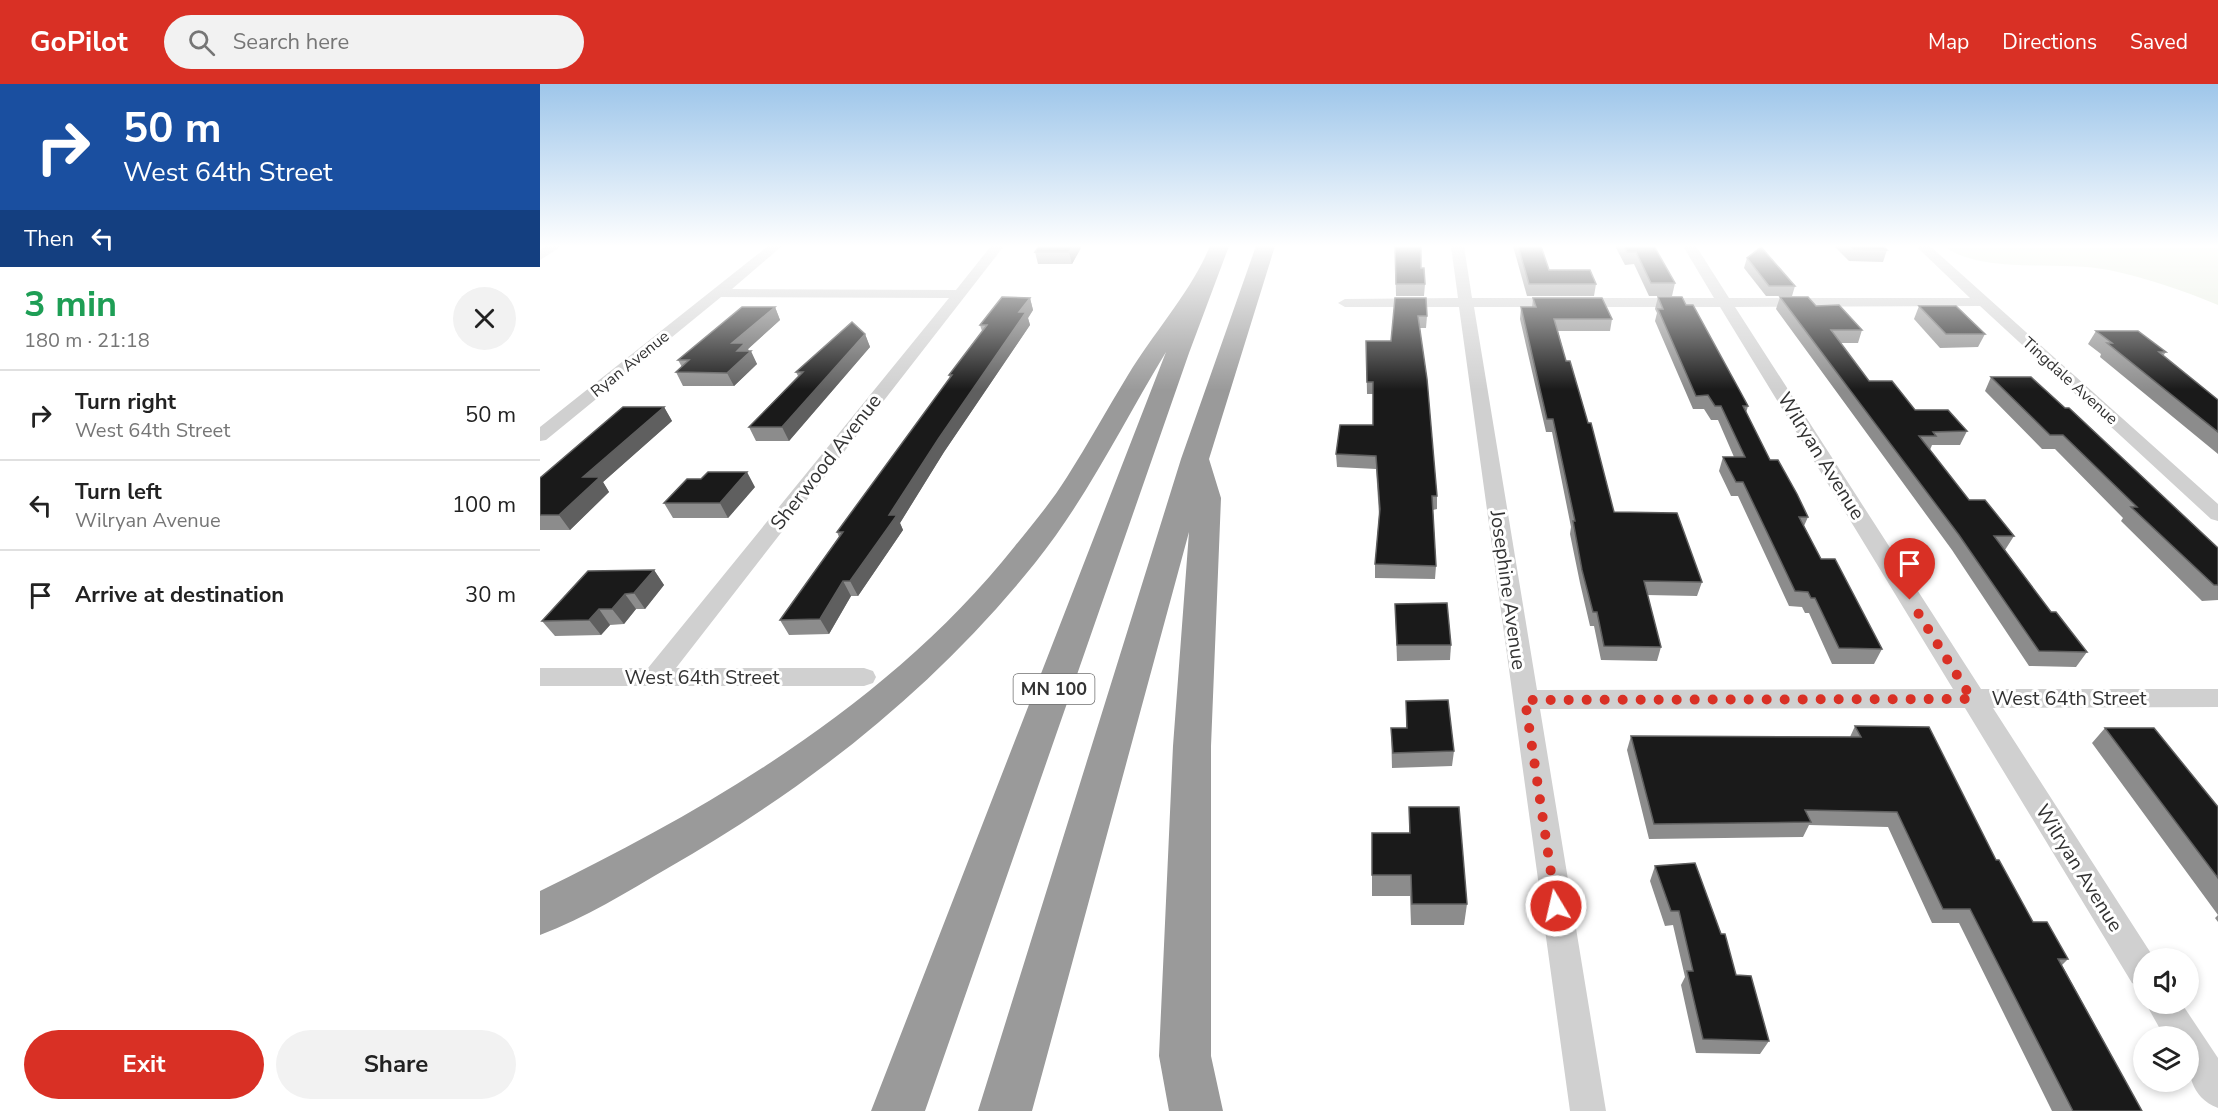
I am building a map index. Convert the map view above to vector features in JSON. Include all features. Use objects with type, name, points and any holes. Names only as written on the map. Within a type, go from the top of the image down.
[{"type":"highway","points":[[540,914],[638,866],[723,817],[836,740],[938,652],[1016,565],[1079,482],[1145,366],[1191,294]]},
{"type":"highway","name":"MN 100","points":[[898,1111],[1201,294]]},
{"type":"highway","name":"MN 100","points":[[1005,1111],[1195,459],[1250,294]]},
{"type":"highway","points":[[1195,459],[1206,498],[1192,746],[1185,1045],[1196,1111]]},
{"type":"street","name":"Ryan Avenue","points":[[540,436],[717,294]]},
{"type":"street","points":[[942,294],[960,294]]},
{"type":"street","name":"Sherwood Avenue","points":[[655,677],[960,294]]},
{"type":"street","name":"Josephine Avenue","points":[[1464,294],[1588,1111]]},
{"type":"street","name":"Wilryan Avenue","points":[[1719,294],[2133,955]]},
{"type":"street","name":"Tingdale Avenue","points":[[1975,294],[2218,515]]},
{"type":"street","points":[[1345,303],[1984,302]]},
{"type":"street","name":"West 64th Street","points":[[540,677],[864,677]]},
{"type":"street","name":"West 64th Street","points":[[1525,700],[2218,698]]},
{"type":"street","points":[[2199,1060],[2218,1090]]},
{"type":"shaded area","points":[[2191,294],[2218,294],[2218,305]]},
{"type":"building","points":[[1002,297],[1030,298],[1019,312],[1026,312],[889,515],[897,515],[850,581],[843,581],[820,619],[780,620],[843,532],[837,532],[987,325],[980,325]]},
{"type":"building","points":[[1658,297],[1682,297],[1686,305],[1693,305],[1748,406],[1743,406],[1770,460],[1778,460],[1797,494],[1808,517],[1799,517],[1821,559],[1835,559],[1882,649],[1839,648],[1815,598],[1811,598],[1808,592],[1795,591],[1743,482],[1736,482],[1723,457],[1745,457],[1721,406],[1715,406],[1708,395],[1696,396],[1658,309],[1663,309]]},
{"type":"building","points":[[1780,297],[1808,297],[1816,306],[1839,305],[1862,330],[1831,330],[1869,381],[1892,381],[1915,410],[1948,410],[1967,431],[1933,432],[1936,436],[1919,436],[1969,500],[1985,500],[2014,536],[1994,536],[2051,612],[2056,612],[2087,652],[2039,651],[1959,535]]},
{"type":"building","points":[[1395,298],[1426,298],[1427,316],[1418,316],[1427,379],[1437,496],[1432,496],[1436,566],[1375,564],[1380,509],[1376,456],[1336,454],[1340,425],[1373,425],[1373,382],[1367,382],[1366,341],[1391,341]]},
{"type":"building","points":[[1533,298],[1602,298],[1612,319],[1554,319],[1566,361],[1570,361],[1588,423],[1591,423],[1614,512],[1677,513],[1702,582],[1644,581],[1661,647],[1604,646],[1597,612],[1593,612],[1582,570],[1573,521],[1575,521],[1553,419],[1547,419],[1521,307],[1536,307]]},
{"type":"building","points":[[1919,306],[1956,306],[1985,334],[1946,334]]},
{"type":"building","points":[[742,307],[775,307],[732,343],[745,343],[737,351],[751,351],[727,373],[676,372],[689,360],[678,360]]},
{"type":"building","points":[[852,322],[865,334],[782,427],[749,427],[803,372],[796,372]]},
{"type":"building","points":[[2096,331],[2138,331],[2166,352],[2159,352],[2218,400],[2218,432],[2107,343],[2112,343]]},
{"type":"building","points":[[1991,377],[2031,377],[2065,408],[2069,408],[2218,548],[2218,585],[2214,585],[2131,507],[2137,507],[2063,435],[2050,435]]},
{"type":"building","points":[[623,407],[664,407],[583,477],[600,477],[559,515],[540,515],[540,478]]},
{"type":"building","points":[[708,472],[747,472],[720,503],[664,503],[687,479],[701,479]]},
{"type":"building","points":[[654,570],[634,593],[625,594],[612,609],[599,609],[589,620],[542,621],[588,571]]},
{"type":"building","points":[[1447,603],[1451,645],[1397,645],[1395,604]]},
{"type":"building","points":[[1448,700],[1454,751],[1393,753],[1391,728],[1407,728],[1406,701]]},
{"type":"building","points":[[1855,726],[1929,727],[1996,860],[1999,860],[2033,922],[2047,922],[2068,959],[2058,959],[2142,1111],[2073,1111],[1970,909],[1943,909],[1897,812],[1805,810],[1811,822],[1654,824],[1631,736],[1861,737]]},
{"type":"building","points":[[2105,728],[2154,728],[2218,807],[2218,878]]},
{"type":"building","points":[[1409,807],[1459,807],[1467,904],[1412,904],[1411,875],[1372,875],[1372,833],[1410,833]]},
{"type":"building","points":[[1695,863],[1721,934],[1725,934],[1736,975],[1751,976],[1769,1041],[1703,1039],[1687,971],[1693,971],[1679,911],[1671,911],[1655,866]]},
{"type":"route","points":[[1556,906],[1525,700],[1972,699],[1910,600]]}]
